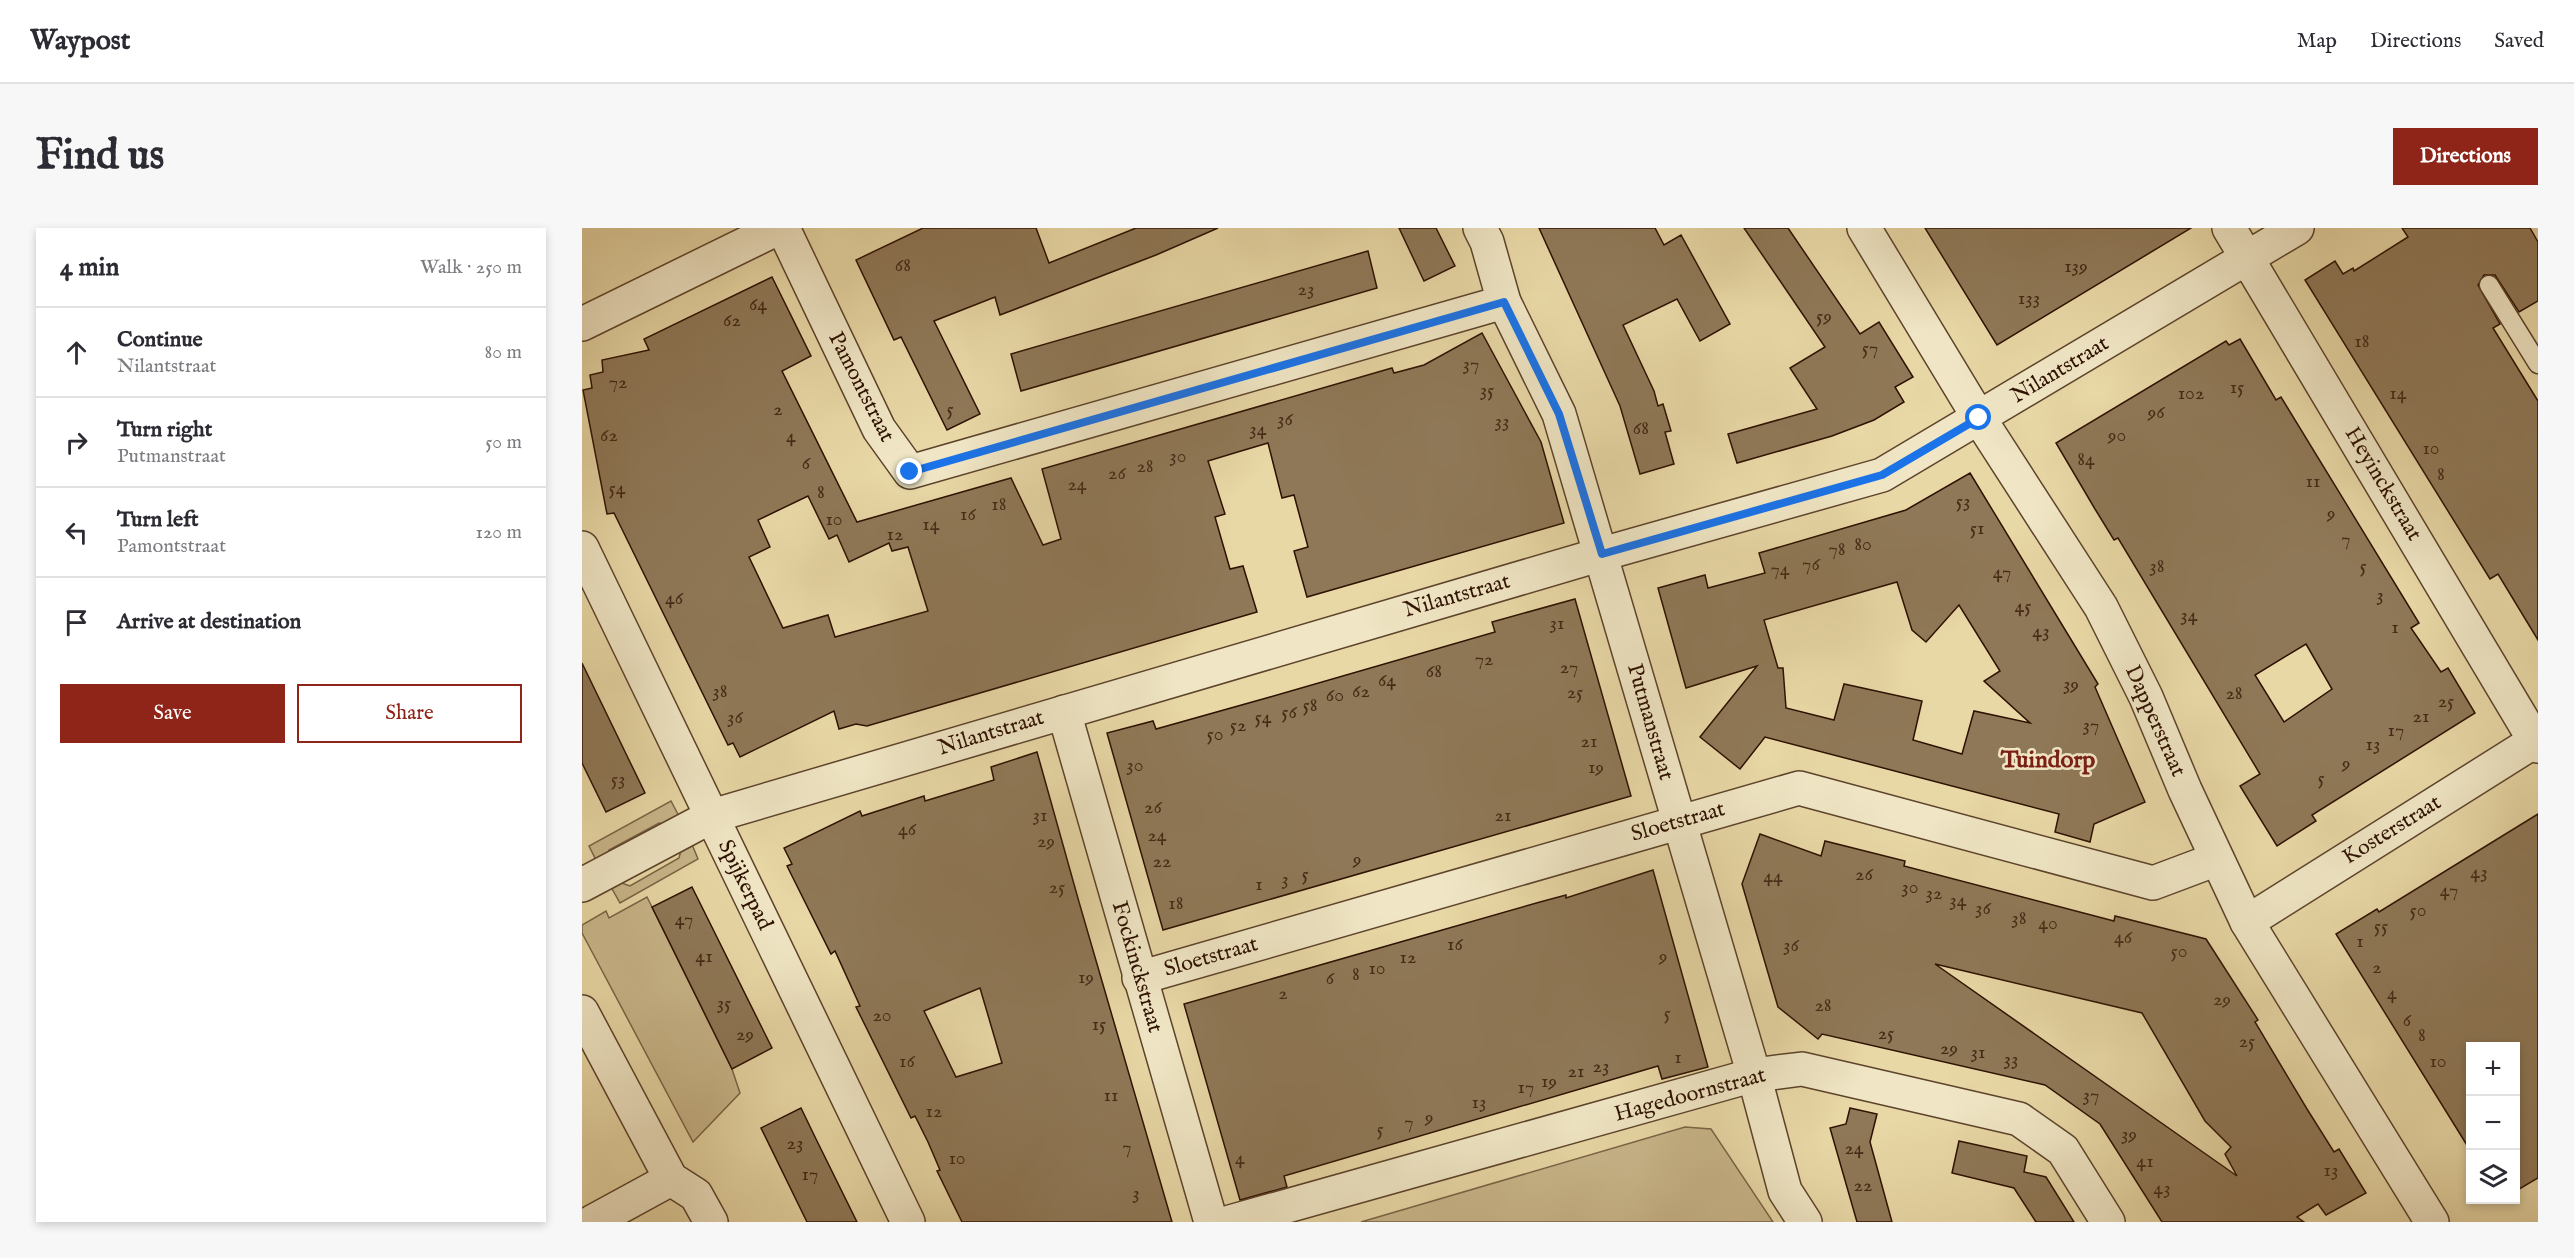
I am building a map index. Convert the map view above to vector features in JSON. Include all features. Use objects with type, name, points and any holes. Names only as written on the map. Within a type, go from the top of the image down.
[{"type":"street","points":[[582,324],[778,228]]},
{"type":"street","name":"Pamontstraat","points":[[783,228],[879,429],[910,472],[1504,302]]},
{"type":"street","name":"Putmanstraat","points":[[1480,228],[1487,242],[1504,302],[1559,414],[1754,1075],[1785,1191],[1804,1222]]},
{"type":"street","name":"Dapperstraat","points":[[1864,228],[1979,418],[2101,607],[2146,697],[2217,860],[2247,922],[2432,1222]]},
{"type":"street","name":"Heyinckstraat","points":[[2229,228],[2537,742]]},
{"type":"street","name":"Nilantstraat","points":[[582,885],[712,816],[1602,554],[1882,475],[2297,228]]},
{"type":"street","name":"Spijkerpad","points":[[582,548],[908,1222]]},
{"type":"street","name":"Fockinckstraat","points":[[1064,711],[1211,1222]]},
{"type":"street","name":"Kosterstraat","points":[[2247,922],[2537,742]]},
{"type":"street","name":"Sloetstraat","points":[[1139,978],[1798,788],[2153,883],[2217,860]]},
{"type":"street","points":[[582,1012],[671,1179],[696,1195],[711,1222]]},
{"type":"street","name":"Hagedoornstraat","points":[[1230,1222],[1754,1075],[1802,1069],[2019,1119],[2063,1150],[2108,1222]]},
{"type":"street","points":[[592,1222],[671,1179]]},
{"type":"lane","points":[[2488,285],[2538,364]]},
{"type":"shaded area","points":[[671,801],[681,820],[671,826],[659,823],[609,850],[606,862],[599,866],[589,846]]},
{"type":"shaded area","points":[[691,842],[698,859],[620,903],[611,887],[619,882],[630,886],[679,858],[682,846]]},
{"type":"shaded area","points":[[647,897],[732,1069],[740,1093],[693,1142],[582,933],[582,925],[606,911],[609,918]]},
{"type":"shaded area","points":[[1685,1127],[1711,1129],[1773,1222],[1361,1222]]},
{"type":"building","points":[[923,228],[1036,228],[1049,263],[1136,228],[1218,228],[1156,255],[1000,315],[995,297],[934,321],[980,414],[947,430],[901,337],[894,340],[856,260]]},
{"type":"building","points":[[1399,228],[1436,228],[1455,266],[1424,281]]},
{"type":"building","points":[[1539,228],[1655,228],[1664,245],[1681,235],[1730,324],[1700,341],[1677,299],[1623,325],[1654,391],[1658,406],[1663,404],[1671,431],[1665,432],[1674,464],[1640,474],[1620,406]]},
{"type":"building","points":[[1744,228],[1788,228],[1860,334],[1879,322],[1913,377],[1895,387],[1904,402],[1874,420],[1832,436],[1737,463],[1728,434],[1817,409],[1790,368],[1825,347]]},
{"type":"building","points":[[1925,228],[2191,228],[1997,345]]},
{"type":"building","points":[[2402,228],[2530,228],[2538,242],[2538,301],[2519,312],[2495,275],[2484,275],[2478,285],[2500,324],[2493,328],[2538,401],[2538,640],[2498,574],[2490,579],[2305,280],[2335,261],[2343,274],[2353,268],[2354,271],[2408,237]]},
{"type":"building","points":[[1368,251],[1377,288],[1021,391],[1011,354]]},
{"type":"building","points":[[772,277],[811,356],[782,371],[857,522],[1011,478],[1043,545],[1061,539],[1042,469],[1392,368],[1394,373],[1424,365],[1482,333],[1541,442],[1564,523],[1307,597],[1294,551],[1308,547],[1294,495],[1282,498],[1268,443],[1208,461],[1225,514],[1215,517],[1230,569],[1243,566],[1257,612],[867,726],[856,724],[839,729],[834,711],[740,757],[733,743],[728,745],[614,513],[607,514],[583,390],[592,388],[590,375],[603,372],[602,360],[649,350],[644,339]],"holes":[[[808,496],[829,539],[837,535],[849,562],[889,543],[892,551],[908,547],[928,611],[835,637],[828,615],[783,628],[749,557],[770,547],[758,520]]]},
{"type":"building","points":[[2240,339],[2276,400],[2281,397],[2419,623],[2411,628],[2441,672],[2448,668],[2475,713],[2312,815],[2316,821],[2277,846],[2240,786],[2260,774],[2118,538],[2114,540],[2056,443],[2226,341],[2229,345]],"holes":[[[2306,644],[2332,689],[2284,722],[2255,675]]]},
{"type":"building","points":[[1970,473],[2098,684],[2095,687],[2145,802],[2094,824],[2090,842],[2055,832],[2059,814],[1765,737],[1740,769],[1700,737],[1757,666],[1686,688],[1658,588],[1705,575],[1708,588],[1765,573],[1759,553],[1906,510]],"holes":[[[1897,582],[1912,630],[1926,642],[1959,605],[2000,671],[1984,681],[2030,723],[1974,711],[1962,754],[1913,740],[1922,701],[1844,684],[1834,720],[1786,708],[1783,668],[1778,668],[1764,620]]]},
{"type":"building","points":[[1575,599],[1631,796],[1163,930],[1107,733],[1153,721],[1156,729],[1270,697],[1495,632],[1492,622]]},
{"type":"building","points":[[582,663],[645,793],[606,812],[582,763]]},
{"type":"building","points":[[1037,752],[1172,1222],[962,1222],[937,1171],[940,1170],[928,1142],[915,1116],[911,1118],[856,1007],[860,1006],[835,951],[831,954],[787,866],[792,864],[784,848],[860,811],[862,816],[924,796],[925,801],[994,780],[991,767]],"holes":[[[980,988],[1002,1063],[956,1077],[924,1011]]]},
{"type":"building","points":[[2538,814],[2538,1178],[2520,1189],[2520,1042],[2466,1042],[2466,1144],[2336,934],[2377,909],[2379,912]]},
{"type":"building","points":[[1760,834],[1821,856],[1825,841],[1905,861],[1904,866],[2114,921],[2115,916],[2206,939],[2258,1020],[2255,1022],[2334,1152],[2339,1149],[2366,1193],[2326,1215],[2318,1204],[2297,1217],[2304,1222],[2162,1222],[2100,1124],[2045,1085],[1822,1034],[1818,1039],[1778,1007],[1742,884]],"holes":[[[1935,964],[2142,1013],[2205,1121],[2231,1147],[2225,1154],[2237,1176]]]},
{"type":"building","points":[[1653,870],[1708,1067],[1662,1079],[1658,1066],[1284,1176],[1287,1187],[1240,1200],[1184,1004],[1540,902],[1566,895],[1566,898]]},
{"type":"building","points":[[692,887],[772,1048],[732,1069],[652,907]]},
{"type":"building","points":[[801,1108],[857,1222],[807,1222],[761,1128]]},
{"type":"building","points":[[1850,1108],[1877,1114],[1870,1142],[1892,1222],[1857,1222],[1830,1128],[1846,1124]]},
{"type":"building","points":[[1959,1141],[2027,1156],[2024,1172],[2046,1177],[2074,1222],[2036,1222],[2014,1188],[1952,1173]]},
{"type":"district","name":"Tuindorp","points":[[2048,760]]},
{"type":"route","points":[[910,472],[1504,302],[1559,414],[1602,554],[1882,475],[1979,418]]}]
